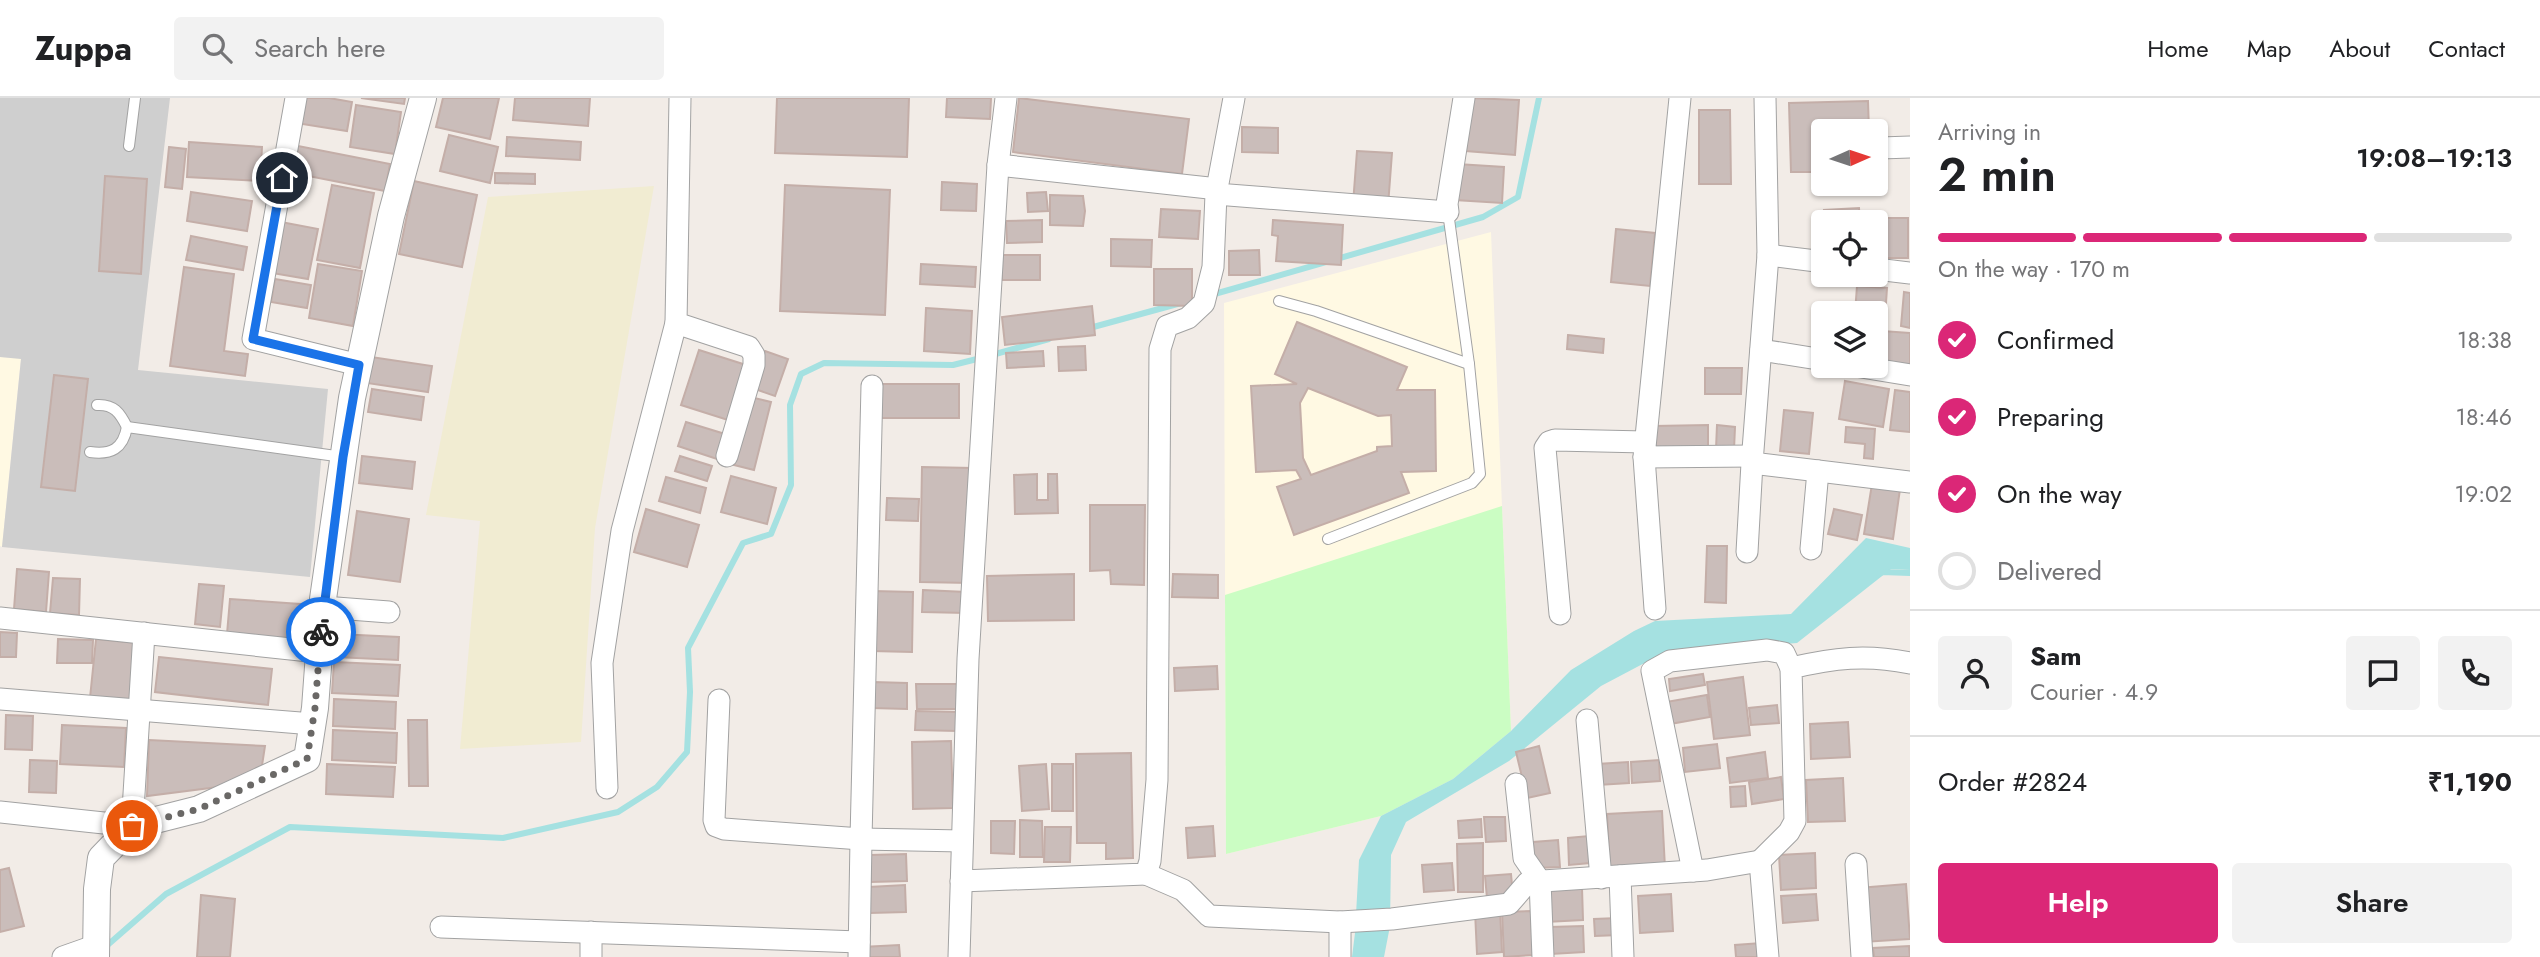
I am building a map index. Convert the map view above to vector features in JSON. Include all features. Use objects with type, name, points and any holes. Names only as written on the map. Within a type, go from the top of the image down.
[{"type":"street","points":[[296,98],[253,339],[359,365]]},
{"type":"street","points":[[0,812],[132,826],[199,809],[307,759],[313,724],[323,607],[343,457],[359,365],[391,216],[423,98]]},
{"type":"street","points":[[607,788],[602,663],[604,649],[622,531],[676,323],[680,98]]},
{"type":"street","points":[[959,957],[968,659],[998,165],[1006,98]]},
{"type":"street","points":[[1146,874],[1157,780],[1160,349],[1167,326],[1188,318],[1204,303],[1213,267],[1217,192],[1234,98]]},
{"type":"street","points":[[998,165],[1217,192],[1448,212],[1447,204],[1464,98]]},
{"type":"street","points":[[1655,609],[1644,450],[1680,98]]},
{"type":"street","points":[[1747,552],[1768,255],[1765,98]]},
{"type":"street","points":[[1888,148],[1910,147]]},
{"type":"street","points":[[1768,255],[1811,260]]},
{"type":"street","points":[[1888,270],[1910,273]]},
{"type":"street","points":[[676,323],[749,347],[754,355],[754,365],[727,456]]},
{"type":"street","points":[[1761,350],[1811,358]]},
{"type":"street","points":[[1888,371],[1910,375]]},
{"type":"street","points":[[441,926],[591,932],[859,949],[872,386]]},
{"type":"street","points":[[1560,614],[1545,448],[1549,442],[1555,440],[1753,460],[1910,482]]},
{"type":"street","points":[[1811,549],[1818,471]]},
{"type":"street","points":[[323,607],[389,612]]},
{"type":"street","points":[[0,618],[319,652]]},
{"type":"street","points":[[63,957],[96,951],[97,889],[101,859],[132,826],[144,633]]},
{"type":"street","points":[[961,881],[1146,874],[1184,890],[1209,916],[1357,921],[1509,904],[1528,882],[1693,871],[1760,861],[1789,832],[1795,821],[1791,668],[1784,653],[1767,650],[1670,661],[1652,671],[1693,871]]},
{"type":"street","points":[[1791,668],[1832,658],[1867,656],[1910,663]]},
{"type":"street","points":[[0,699],[313,724]]},
{"type":"street","points":[[719,700],[714,820],[716,826],[724,829],[862,839],[962,841]]},
{"type":"street","points":[[1587,720],[1623,957]]},
{"type":"street","points":[[1516,784],[1524,858],[1540,881],[1544,957]]},
{"type":"street","points":[[1760,861],[1768,957]]},
{"type":"street","points":[[1856,864],[1862,957]]},
{"type":"street","points":[[1340,957],[1357,921]]},
{"type":"street","points":[[591,932],[591,957]]},
{"type":"lane","points":[[129,146],[135,98]]},
{"type":"lane","points":[[1328,539],[1472,483],[1480,474],[1469,364],[1448,212]]},
{"type":"lane","points":[[1279,301],[1316,311],[1469,364]]},
{"type":"lane","points":[[90,452],[102,454],[116,449],[124,440],[127,428],[113,407],[97,405]]},
{"type":"lane","points":[[127,428],[343,457]]},
{"type":"shaded area","points":[[0,98],[170,98],[138,370],[328,389],[310,577],[2,547],[21,359],[0,357]]},
{"type":"shaded area","points":[[654,186],[595,528],[581,742],[460,749],[480,521],[426,515],[488,197]]},
{"type":"shaded area","points":[[1491,232],[1511,731],[1381,816],[1226,854],[1224,303]]},
{"type":"shaded area","points":[[0,357],[21,358],[2,547],[0,546]]},
{"type":"green space","points":[[1502,506],[1511,731],[1453,779],[1381,816],[1226,854],[1225,595]]},
{"type":"water","points":[[1866,538],[1910,548],[1910,570],[1891,569],[1797,643],[1690,651],[1654,658],[1601,686],[1509,761],[1406,822],[1391,855],[1390,926],[1384,957],[1352,957],[1359,860],[1381,816],[1453,779],[1511,731],[1571,670],[1634,631],[1655,621],[1791,614]]},
{"type":"building","points":[[301,98],[329,98],[352,102],[347,131],[296,123]]},
{"type":"building","points":[[361,98],[405,98],[404,104]]},
{"type":"building","points":[[443,98],[499,98],[490,139],[436,127]]},
{"type":"building","points":[[515,98],[590,98],[588,126],[513,120]]},
{"type":"building","points":[[777,98],[909,98],[907,157],[775,153]]},
{"type":"building","points":[[947,98],[991,98],[990,119],[946,117]]},
{"type":"building","points":[[1019,98],[1189,119],[1182,174],[1013,152]]},
{"type":"building","points":[[1470,98],[1519,100],[1515,155],[1466,151]]},
{"type":"building","points":[[1868,101],[1869,119],[1811,119],[1811,172],[1791,172],[1789,103]]},
{"type":"building","points":[[356,105],[401,112],[395,154],[350,147]]},
{"type":"building","points":[[1699,110],[1730,110],[1731,184],[1699,184]]},
{"type":"building","points":[[1242,127],[1278,128],[1278,153],[1242,152]]},
{"type":"building","points":[[449,135],[498,147],[490,183],[440,171]]},
{"type":"building","points":[[507,137],[581,142],[580,160],[506,156]]},
{"type":"building","points":[[189,142],[262,147],[260,181],[187,177]]},
{"type":"building","points":[[298,146],[390,164],[385,191],[293,173]]},
{"type":"building","points":[[169,147],[186,149],[182,189],[165,187]]},
{"type":"building","points":[[1357,151],[1392,153],[1388,206],[1353,204]]},
{"type":"building","points":[[1457,164],[1504,167],[1502,203],[1455,200]]},
{"type":"building","points":[[495,173],[535,174],[535,184],[495,183]]},
{"type":"building","points":[[105,176],[147,179],[141,274],[99,271]]},
{"type":"building","points":[[414,181],[477,195],[462,267],[399,254]]},
{"type":"building","points":[[942,182],[977,184],[976,211],[941,210]]},
{"type":"building","points":[[332,185],[374,193],[360,268],[317,260]]},
{"type":"building","points":[[785,185],[890,190],[885,315],[780,311]]},
{"type":"building","points":[[191,192],[252,201],[247,231],[187,221]]},
{"type":"building","points":[[1046,192],[1048,211],[1028,212],[1027,193]]},
{"type":"building","points":[[1050,195],[1083,196],[1083,226],[1050,225]]},
{"type":"building","points":[[1859,208],[1859,210],[1824,210]]},
{"type":"building","points":[[1161,209],[1200,211],[1198,239],[1159,237]]},
{"type":"building","points":[[1888,218],[1908,218],[1908,258],[1888,258]]},
{"type":"building","points":[[1042,220],[1042,242],[1007,243],[1006,221]]},
{"type":"building","points":[[1273,220],[1343,225],[1341,265],[1276,261],[1278,236],[1272,235]]},
{"type":"building","points":[[281,222],[318,229],[308,279],[272,273]]},
{"type":"building","points":[[1616,229],[1655,233],[1650,286],[1611,282]]},
{"type":"building","points":[[191,236],[247,247],[243,270],[186,260]]},
{"type":"building","points":[[1111,239],[1152,240],[1151,267],[1111,266]]},
{"type":"building","points":[[1259,250],[1260,275],[1229,275],[1229,251]]},
{"type":"building","points":[[1002,255],[1040,255],[1040,280],[1002,280]]},
{"type":"building","points":[[318,264],[362,271],[353,326],[309,318]]},
{"type":"building","points":[[921,264],[976,267],[975,287],[920,284]]},
{"type":"building","points":[[184,267],[234,274],[224,351],[248,354],[245,376],[170,366]]},
{"type":"building","points":[[1154,269],[1192,269],[1192,306],[1154,305]]},
{"type":"building","points":[[275,279],[311,285],[307,308],[271,302]]},
{"type":"building","points":[[1857,287],[1887,288],[1886,301],[1856,301]]},
{"type":"building","points":[[1904,292],[1910,293],[1910,328],[1901,326]]},
{"type":"building","points":[[1092,306],[1095,335],[1005,345],[1002,317]]},
{"type":"building","points":[[926,308],[972,311],[970,354],[924,351]]},
{"type":"building","points":[[1297,322],[1407,367],[1397,390],[1435,390],[1436,471],[1401,472],[1409,493],[1294,535],[1277,487],[1301,479],[1296,470],[1256,472],[1251,386],[1297,384],[1275,374]],"holes":[[[1308,388],[1378,416],[1391,415],[1392,446],[1377,447],[1377,451],[1311,475],[1303,458],[1300,403]]]},
{"type":"building","points":[[1888,331],[1910,333],[1910,366],[1888,365]]},
{"type":"building","points":[[1568,335],[1604,339],[1603,353],[1567,349]]},
{"type":"building","points":[[1085,346],[1086,370],[1059,371],[1058,347]]},
{"type":"building","points":[[699,350],[746,365],[728,420],[681,405]]},
{"type":"building","points":[[765,351],[788,359],[775,396],[752,388]]},
{"type":"building","points":[[1043,351],[1044,366],[1007,368],[1006,353]]},
{"type":"building","points":[[371,357],[432,366],[428,392],[367,383]]},
{"type":"building","points":[[1705,368],[1742,368],[1741,394],[1705,394]]},
{"type":"building","points":[[54,375],[88,379],[75,491],[41,487]]},
{"type":"building","points":[[1845,381],[1889,389],[1883,427],[1839,419]]},
{"type":"building","points":[[880,384],[959,384],[959,418],[880,418]]},
{"type":"building","points":[[372,389],[424,397],[421,420],[368,412]]},
{"type":"building","points":[[1895,390],[1910,392],[1910,432],[1890,430]]},
{"type":"building","points":[[750,397],[771,402],[754,470],[734,465]]},
{"type":"building","points":[[1784,410],[1813,413],[1809,454],[1780,451]]},
{"type":"building","points":[[686,422],[725,434],[717,459],[678,446]]},
{"type":"building","points":[[1708,425],[1708,450],[1655,451],[1654,426]]},
{"type":"building","points":[[1717,425],[1735,427],[1734,450],[1716,449]]},
{"type":"building","points":[[1846,427],[1875,429],[1873,459],[1864,458],[1865,444],[1845,442]]},
{"type":"building","points":[[362,456],[415,462],[412,489],[359,483]]},
{"type":"building","points":[[680,456],[712,466],[707,481],[675,471]]},
{"type":"building","points":[[922,467],[973,468],[970,583],[920,582]]},
{"type":"building","points":[[1037,474],[1037,500],[1048,500],[1048,474],[1057,474],[1058,513],[1015,514],[1014,475]]},
{"type":"building","points":[[731,476],[776,488],[767,524],[721,512]]},
{"type":"building","points":[[666,477],[706,488],[700,513],[659,501]]},
{"type":"building","points":[[1872,484],[1900,489],[1893,539],[1864,534]]},
{"type":"building","points":[[887,498],[919,499],[918,521],[886,520]]},
{"type":"building","points":[[1090,505],[1145,505],[1144,585],[1111,584],[1110,570],[1090,571]]},
{"type":"building","points":[[646,509],[699,525],[687,567],[634,552]]},
{"type":"building","points":[[1834,509],[1862,515],[1857,540],[1828,534]]},
{"type":"building","points":[[357,511],[409,519],[400,582],[348,575]]},
{"type":"building","points":[[1707,546],[1727,546],[1726,603],[1705,602]]},
{"type":"building","points":[[17,569],[49,572],[46,612],[14,609]]},
{"type":"building","points":[[1074,574],[1074,620],[988,621],[987,576]]},
{"type":"building","points":[[1173,574],[1218,575],[1218,598],[1172,597]]},
{"type":"building","points":[[53,578],[80,579],[79,615],[50,613]]},
{"type":"building","points":[[199,584],[224,586],[220,627],[195,624]]},
{"type":"building","points":[[923,590],[966,592],[966,613],[922,612]]},
{"type":"building","points":[[873,591],[913,592],[912,652],[872,651]]},
{"type":"building","points":[[230,599],[300,604],[297,640],[227,634]]},
{"type":"building","points":[[0,632],[17,633],[16,657],[0,657]]},
{"type":"building","points":[[337,634],[399,637],[398,660],[336,657]]},
{"type":"building","points":[[58,639],[93,640],[92,663],[57,663]]},
{"type":"building","points":[[96,639],[137,643],[131,702],[90,698]]},
{"type":"building","points":[[159,657],[272,669],[268,705],[155,692]]},
{"type":"building","points":[[334,662],[400,665],[398,696],[332,693]]},
{"type":"building","points":[[1217,666],[1218,689],[1175,691],[1174,668]]},
{"type":"building","points":[[1703,674],[1705,685],[1670,691],[1669,679]]},
{"type":"building","points":[[1743,677],[1750,735],[1714,739],[1707,682]]},
{"type":"building","points":[[873,682],[907,683],[907,709],[872,708]]},
{"type":"building","points":[[916,684],[961,684],[961,709],[917,709]]},
{"type":"building","points":[[1707,695],[1710,717],[1670,724],[1666,702]]},
{"type":"building","points":[[334,699],[396,702],[395,729],[333,726]]},
{"type":"building","points":[[1777,705],[1779,723],[1751,725],[1749,708]]},
{"type":"building","points":[[916,711],[958,712],[957,731],[915,730]]},
{"type":"building","points":[[6,715],[33,716],[32,750],[5,749]]},
{"type":"building","points":[[408,720],[427,720],[428,786],[409,786]]},
{"type":"building","points":[[1848,722],[1850,757],[1811,759],[1810,724]]},
{"type":"building","points":[[62,725],[126,728],[124,767],[60,764]]},
{"type":"building","points":[[333,730],[397,733],[396,763],[332,760]]},
{"type":"building","points":[[149,740],[265,746],[261,772],[226,786],[147,796]]},
{"type":"building","points":[[951,741],[953,808],[913,809],[912,742]]},
{"type":"building","points":[[1717,744],[1720,768],[1685,772],[1683,748]]},
{"type":"building","points":[[1539,746],[1550,793],[1527,798],[1516,752]]},
{"type":"building","points":[[1765,752],[1768,778],[1730,783],[1727,758]]},
{"type":"building","points":[[1131,753],[1133,858],[1106,859],[1106,843],[1077,843],[1076,754]]},
{"type":"building","points":[[30,760],[57,761],[56,793],[29,792]]},
{"type":"building","points":[[1659,760],[1660,781],[1632,783],[1631,762]]},
{"type":"building","points":[[1628,762],[1629,783],[1598,785],[1597,764]]},
{"type":"building","points":[[327,764],[395,767],[393,797],[326,794]]},
{"type":"building","points":[[1046,764],[1049,809],[1022,811],[1019,766]]},
{"type":"building","points":[[1052,764],[1073,764],[1073,811],[1052,811]]},
{"type":"building","points":[[1781,777],[1784,799],[1752,804],[1749,782]]},
{"type":"building","points":[[1843,778],[1845,821],[1808,822],[1806,780]]},
{"type":"building","points":[[1745,786],[1746,806],[1731,807],[1730,787]]},
{"type":"building","points":[[1662,811],[1665,868],[1610,871],[1607,814]]},
{"type":"building","points":[[1484,817],[1505,817],[1506,841],[1486,842]]},
{"type":"building","points":[[1481,819],[1482,837],[1459,838],[1458,821]]},
{"type":"building","points":[[1020,820],[1042,821],[1043,857],[1020,857]]},
{"type":"building","points":[[991,821],[1015,821],[1014,854],[991,853]]},
{"type":"building","points":[[1213,826],[1215,856],[1188,858],[1186,828]]},
{"type":"building","points":[[1045,827],[1071,827],[1070,862],[1044,862]]},
{"type":"building","points":[[1589,836],[1590,863],[1569,865],[1568,838]]},
{"type":"building","points":[[1558,840],[1560,867],[1535,868],[1533,842]]},
{"type":"building","points":[[1483,843],[1483,892],[1458,892],[1457,844]]},
{"type":"building","points":[[1815,853],[1816,888],[1781,890],[1779,855]]},
{"type":"building","points":[[906,854],[907,881],[871,882],[870,855]]},
{"type":"building","points":[[1452,863],[1454,890],[1424,892],[1422,865]]},
{"type":"building","points":[[9,868],[24,926],[0,932],[0,870]]},
{"type":"building","points":[[1511,874],[1513,896],[1487,898],[1485,876]]},
{"type":"building","points":[[1906,884],[1910,939],[1863,942],[1859,888]]},
{"type":"building","points":[[905,885],[906,912],[870,913],[869,887]]},
{"type":"building","points":[[1582,888],[1583,920],[1546,922],[1544,890]]},
{"type":"building","points":[[1671,894],[1673,931],[1640,933],[1638,896]]},
{"type":"building","points":[[1816,894],[1818,920],[1783,923],[1781,896]]},
{"type":"building","points":[[201,895],[235,899],[230,957],[197,957]]},
{"type":"building","points":[[1500,910],[1502,952],[1477,954],[1475,911]]},
{"type":"building","points":[[1531,911],[1533,955],[1504,957],[1502,912]]},
{"type":"building","points":[[1618,918],[1619,935],[1595,936],[1594,919]]},
{"type":"building","points":[[1583,926],[1584,952],[1551,954],[1550,927]]},
{"type":"building","points":[[1761,943],[1761,957],[1736,957],[1735,945]]},
{"type":"building","points":[[899,945],[900,957],[862,957],[862,947]]},
{"type":"building","points":[[1909,946],[1910,957],[1874,957],[1873,948]]},
{"type":"waterway","points":[[1211,295],[1483,217],[1518,197],[1539,98]]},
{"type":"waterway","points":[[1086,329],[1181,303]]},
{"type":"waterway","points":[[992,355],[1049,339]]},
{"type":"waterway","points":[[103,949],[166,894],[290,827],[503,838],[618,812],[657,787],[687,752],[690,692],[688,648],[743,543],[771,534],[791,485],[790,405],[801,374],[824,363],[953,365],[981,358]]},
{"type":"waterway","points":[[1879,574],[1910,573]]},
{"type":"way so far","points":[[132,826],[199,809],[307,759],[315,708],[321,632]]},
{"type":"route","points":[[282,178],[253,339],[359,365],[343,457],[323,599],[321,632]]}]
